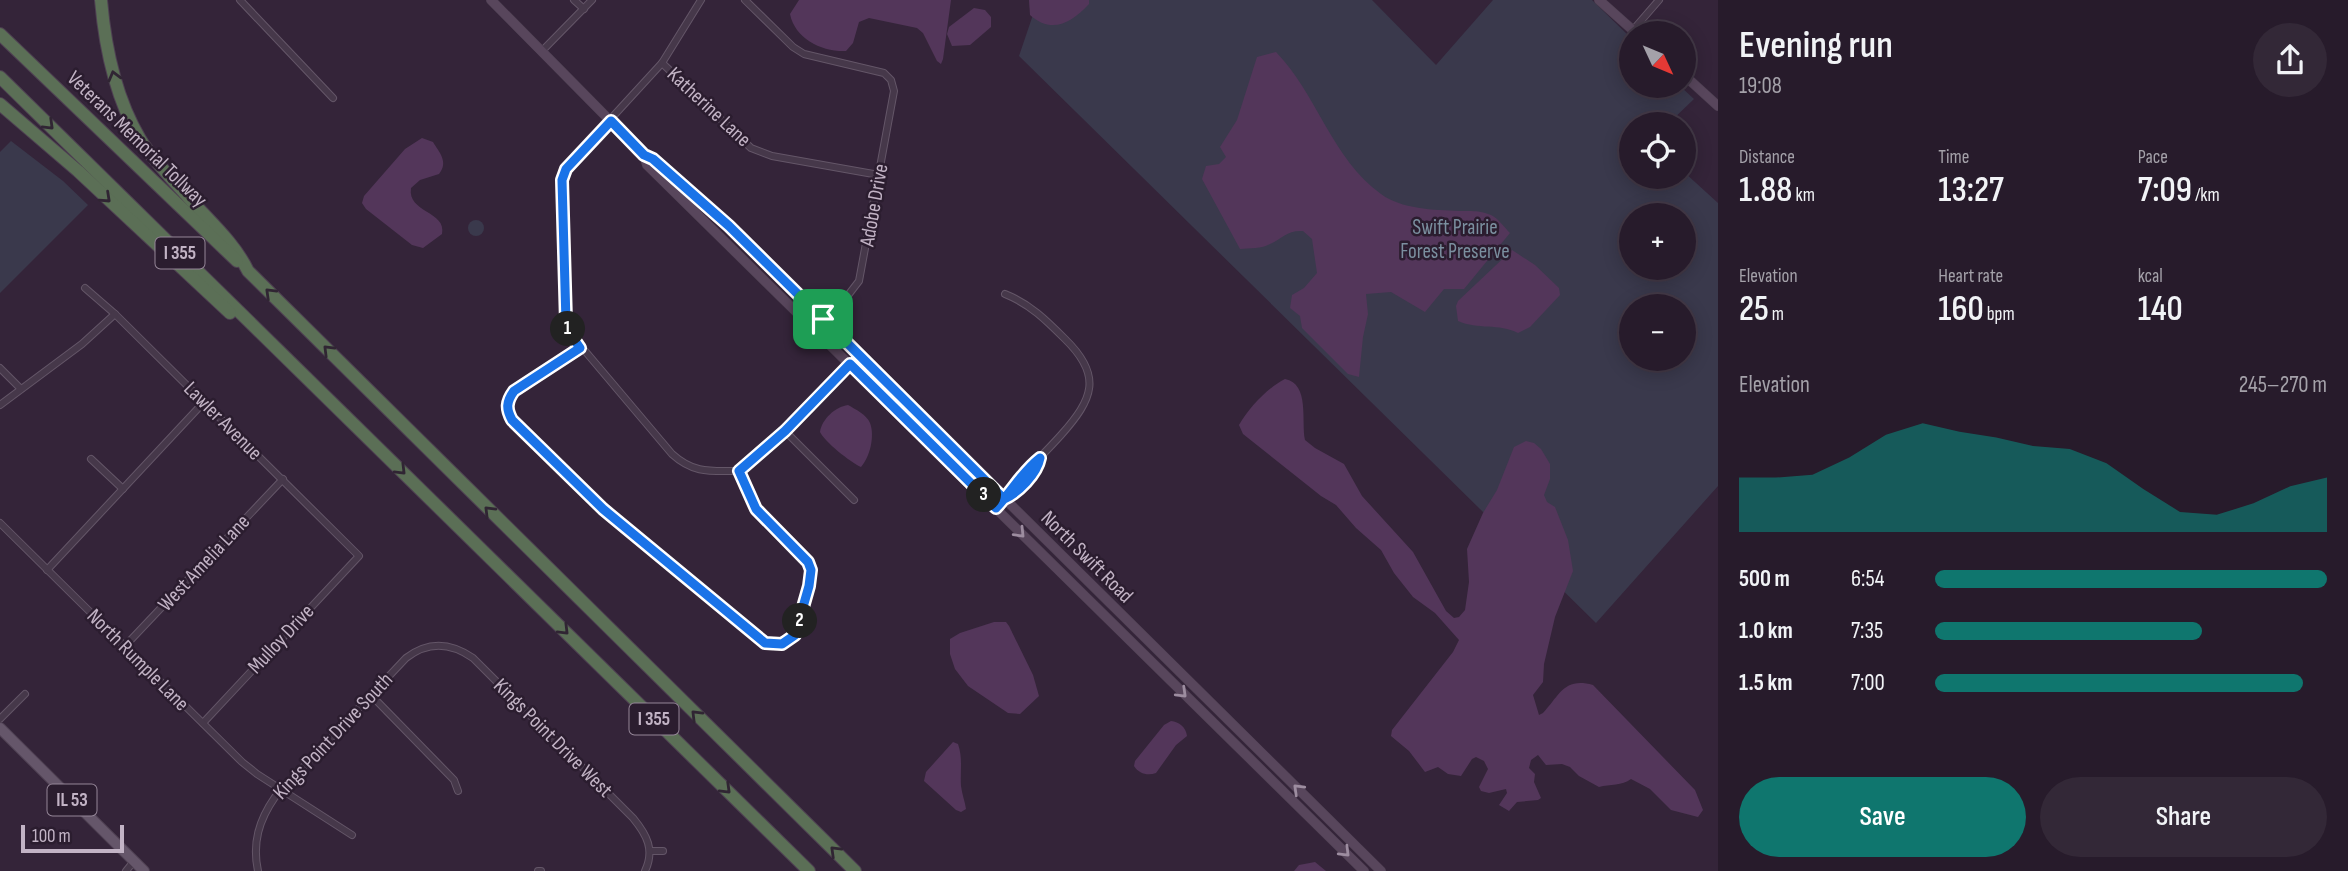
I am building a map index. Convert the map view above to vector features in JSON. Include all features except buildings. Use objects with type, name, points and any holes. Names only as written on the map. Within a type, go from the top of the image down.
[{"type":"highway","points":[[101,0],[104,38],[114,76],[140,139],[239,253],[248,271]]},
{"type":"highway","name":"Veterans Memorial Tollway","points":[[0,34],[248,271]]},
{"type":"highway","name":"I 355","points":[[0,77],[809,871]]},
{"type":"highway","points":[[0,104],[78,171],[328,403],[361,430]]},
{"type":"highway","name":"I 355","points":[[248,271],[855,871]]},
{"type":"main road","name":"IL 53","points":[[0,728],[144,871]]},
{"type":"street","points":[[240,0],[333,98]]},
{"type":"street","name":"North Swift Road","points":[[491,0],[644,155],[653,159],[729,226],[1381,871]]},
{"type":"street","points":[[574,0],[584,9]]},
{"type":"street","points":[[542,51],[592,0]]},
{"type":"street","points":[[701,0],[662,63],[573,160],[562,180],[565,313],[569,332],[580,348],[681,462],[699,470],[739,471],[785,431],[859,355]]},
{"type":"street","name":"Adobe Drive","points":[[745,0],[798,51],[820,60],[876,71],[889,77],[894,91],[859,281],[823,319]]},
{"type":"street","points":[[1599,0],[1622,21]]},
{"type":"street","points":[[1643,21],[1660,0]]},
{"type":"street","name":"Katherine Lane","points":[[662,63],[751,148],[772,156],[879,175]]},
{"type":"street","points":[[1696,86],[1718,106]]},
{"type":"street","name":"North Swift Road","points":[[644,155],[647,165],[1364,871]]},
{"type":"street","name":"Lawler Avenue","points":[[85,288],[115,314],[359,556]]},
{"type":"street","points":[[996,508],[1009,489],[1083,408],[1090,388],[1087,371],[1077,351],[1037,311],[1005,294]]},
{"type":"street","points":[[0,405],[82,345],[115,314]]},
{"type":"street","points":[[580,348],[514,391],[509,398],[507,410],[512,420],[603,509],[757,638],[765,643],[782,644],[797,631],[811,570],[803,554],[753,504],[739,471]]},
{"type":"street","points":[[0,368],[21,389]]},
{"type":"street","points":[[47,570],[204,402]]},
{"type":"street","points":[[785,431],[854,500]]},
{"type":"street","points":[[91,459],[123,489]]},
{"type":"street","name":"West Amelia Lane","points":[[125,646],[283,479]]},
{"type":"street","name":"North Rumple Lane","points":[[0,523],[242,761],[352,835]]},
{"type":"street","name":"Mulloy Drive","points":[[202,723],[359,556]]},
{"type":"street","points":[[438,644],[439,635]]},
{"type":"street","name":"Kings Point Drive West","points":[[438,644],[460,650],[472,658],[633,818],[651,850]]},
{"type":"street","name":"Kings Point Drive South","points":[[258,871],[256,841],[261,821],[282,790],[416,650],[438,644]]},
{"type":"street","points":[[0,719],[25,694]]},
{"type":"street","points":[[372,695],[454,780],[458,791]]},
{"type":"street","points":[[645,871],[651,850],[663,851]]},
{"type":"street","points":[[126,871],[134,861]]},
{"type":"green space","name":"Swift Prairie Forest Preserve","points":[[1038,0],[1372,0],[1436,65],[1493,0],[1592,0],[1619,26],[1619,98],[1694,99],[1680,112],[1619,112],[1619,189],[1696,189],[1696,183],[1718,203],[1718,486],[1596,623],[1019,56]]},
{"type":"green space","points":[[11,141],[63,181],[88,205],[0,293],[0,152]]},
{"type":"green space","points":[[476,220],[484,228],[476,236],[468,228]]},
{"type":"shaded area","points":[[799,0],[951,0],[941,64],[923,33],[917,28],[869,18],[859,22],[853,43],[846,51],[819,46],[804,37],[793,23],[790,14]]},
{"type":"shaded area","points":[[1029,0],[1089,0],[1089,4],[1069,21],[1054,25],[1038,21],[1030,15]]},
{"type":"shaded area","points":[[974,8],[985,10],[991,17],[991,27],[970,45],[952,46],[947,34],[949,27]]},
{"type":"shaded area","points":[[1276,52],[1303,87],[1350,163],[1364,180],[1381,194],[1398,203],[1418,208],[1487,213],[1496,218],[1510,233],[1464,289],[1444,289],[1425,312],[1391,292],[1366,294],[1368,314],[1359,377],[1348,374],[1302,328],[1300,316],[1290,308],[1292,295],[1304,288],[1317,273],[1312,239],[1303,231],[1298,231],[1263,247],[1240,249],[1202,179],[1206,166],[1219,164],[1226,157],[1220,147],[1237,120],[1257,57]]},
{"type":"shaded area","points":[[422,138],[433,142],[442,157],[443,165],[439,174],[420,180],[411,188],[411,196],[415,202],[442,226],[442,234],[423,248],[412,245],[362,203],[364,196],[405,149]]},
{"type":"shaded area","points":[[1512,250],[1535,265],[1559,288],[1560,295],[1530,327],[1518,333],[1458,321],[1458,301]]},
{"type":"shaded area","points":[[1285,379],[1293,382],[1301,395],[1305,440],[1344,464],[1362,496],[1413,552],[1446,611],[1454,618],[1459,617],[1465,610],[1469,582],[1467,549],[1497,490],[1514,447],[1526,441],[1541,449],[1550,464],[1550,479],[1544,495],[1547,502],[1555,507],[1568,540],[1573,571],[1555,617],[1544,664],[1543,682],[1533,695],[1539,715],[1569,686],[1575,683],[1593,685],[1695,790],[1703,810],[1698,817],[1671,810],[1650,789],[1631,779],[1620,784],[1599,787],[1579,776],[1570,767],[1562,764],[1546,765],[1538,755],[1531,760],[1529,768],[1535,774],[1534,782],[1541,798],[1517,802],[1509,811],[1499,805],[1507,793],[1506,789],[1489,793],[1481,791],[1479,787],[1488,769],[1484,761],[1476,757],[1472,759],[1461,776],[1448,774],[1438,767],[1425,772],[1409,751],[1391,736],[1392,730],[1453,652],[1459,640],[1435,613],[1413,597],[1394,573],[1381,550],[1356,528],[1336,505],[1243,434],[1239,425],[1248,412],[1265,393]]},
{"type":"shaded area","points":[[848,405],[860,412],[870,423],[871,446],[861,467],[838,451],[820,432],[830,414]]},
{"type":"shaded area","points":[[994,622],[1006,622],[1009,626],[1033,675],[1039,696],[1020,714],[1008,713],[968,686],[955,669],[950,654],[950,639]]},
{"type":"shaded area","points":[[1171,721],[1182,726],[1187,736],[1176,745],[1156,773],[1141,773],[1134,766],[1135,761],[1164,725]]},
{"type":"shaded area","points":[[953,742],[958,744],[960,754],[961,786],[966,809],[961,812],[924,781],[926,772]]},
{"type":"shaded area","points":[[1315,862],[1326,871],[1294,871],[1299,865]]},
{"type":"route","points":[[823,319],[729,226],[653,159],[644,155],[611,121],[566,169],[562,180],[564,305],[569,332],[580,348],[514,391],[509,398],[507,410],[512,420],[603,509],[765,643],[782,644],[795,635],[801,620],[811,570],[803,554],[753,504],[739,471],[785,431],[850,364],[996,508],[1004,499],[1009,489],[1040,458],[1039,466],[1014,495],[1004,499],[823,319]]}]
